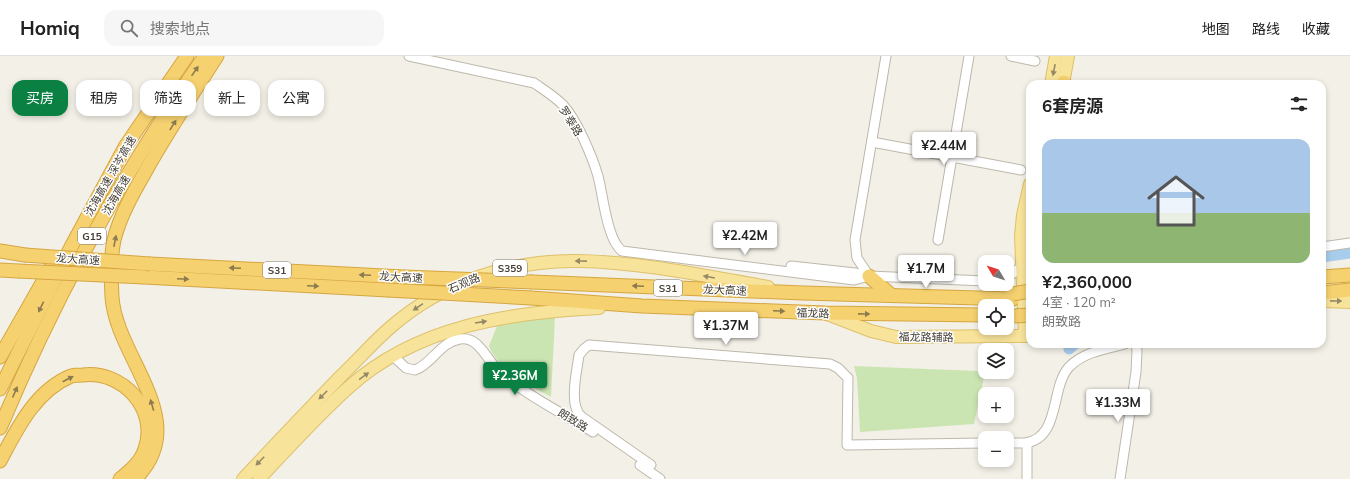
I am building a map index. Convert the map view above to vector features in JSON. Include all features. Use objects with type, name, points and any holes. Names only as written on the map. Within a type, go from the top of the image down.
[{"type":"highway","name":"沈海高速 深岑高速","points":[[0,389],[70,247],[124,147],[188,56]]},
{"type":"highway","name":"沈海高速","points":[[0,428],[47,324],[90,240],[143,149],[205,56]]},
{"type":"highway","points":[[135,479],[152,456],[157,435],[156,420],[148,392],[120,326],[112,299],[111,268],[114,240],[121,217],[131,197],[166,137],[217,56]]},
{"type":"highway","points":[[0,357],[103,176],[124,147]]},
{"type":"highway","name":"龙大高速","points":[[0,253],[150,264],[404,277],[803,293]]},
{"type":"highway","name":"龙大高速","points":[[0,270],[531,298],[642,306]]},
{"type":"highway","points":[[1326,277],[1350,274]]},
{"type":"highway","points":[[869,276],[891,295]]},
{"type":"highway","points":[[1326,293],[1350,290]]},
{"type":"highway","points":[[1013,296],[1026,292]]},
{"type":"highway","name":"福龙路","points":[[803,293],[994,297],[1013,296],[1026,298]]},
{"type":"highway","name":"福龙路","points":[[642,306],[825,313],[978,315]]},
{"type":"highway","points":[[1014,315],[1026,315]]},
{"type":"highway","points":[[0,461],[24,418],[35,403],[50,389],[71,376],[89,374],[103,375],[119,382],[137,397],[146,421],[147,435],[145,449],[138,461],[120,479]]},
{"type":"main road","points":[[1056,56],[1059,80]]},
{"type":"main road","points":[[1061,80],[1068,56]]},
{"type":"main road","points":[[1026,204],[1022,224],[1026,255]]},
{"type":"main road","name":"石观路","points":[[243,479],[319,399],[393,326],[426,301],[450,289],[496,270],[551,262],[604,262],[655,268],[803,293]]},
{"type":"main road","points":[[1326,276],[1350,269]]},
{"type":"main road","points":[[1326,301],[1350,302]]},
{"type":"main road","points":[[259,479],[348,388],[393,356],[424,341],[474,323],[545,311],[642,306]]},
{"type":"main road","name":"福龙路辅路","points":[[825,313],[871,331],[896,337],[1026,336]]},
{"type":"street","name":"罗泰路","points":[[409,56],[534,83],[559,102],[573,119],[597,175],[612,235],[617,246],[855,273],[869,276],[978,281]]},
{"type":"street","points":[[869,276],[857,258],[854,240],[886,56]]},
{"type":"street","points":[[938,240],[969,56]]},
{"type":"street","points":[[1012,56],[1035,61]]},
{"type":"street","points":[[872,142],[1021,170]]},
{"type":"street","points":[[1326,247],[1350,244]]},
{"type":"street","points":[[1014,273],[1026,264]]},
{"type":"street","name":"朗致路","points":[[393,356],[406,368],[415,370],[421,368],[450,342],[464,339],[472,341],[480,347],[496,368],[513,382],[604,439],[660,479]]},
{"type":"street","points":[[651,466],[582,417],[576,411],[574,400],[579,355],[589,345],[830,364],[838,368],[848,378],[847,445],[978,443]]},
{"type":"street","points":[[1014,443],[1027,443],[1041,434],[1052,418],[1060,386],[1068,368],[1083,356],[1105,348]]},
{"type":"street","points":[[1120,479],[1138,357],[1137,348]]},
{"type":"street","points":[[1027,443],[1028,479]]},
{"type":"green space","points":[[555,317],[551,397],[507,370],[494,355],[489,346],[497,326],[519,320]]},
{"type":"green space","points":[[854,366],[977,371],[978,379],[984,379],[982,387],[978,387],[978,405],[974,424],[860,432],[857,378]]},
{"type":"waterway","points":[[1326,256],[1350,253]]}]
